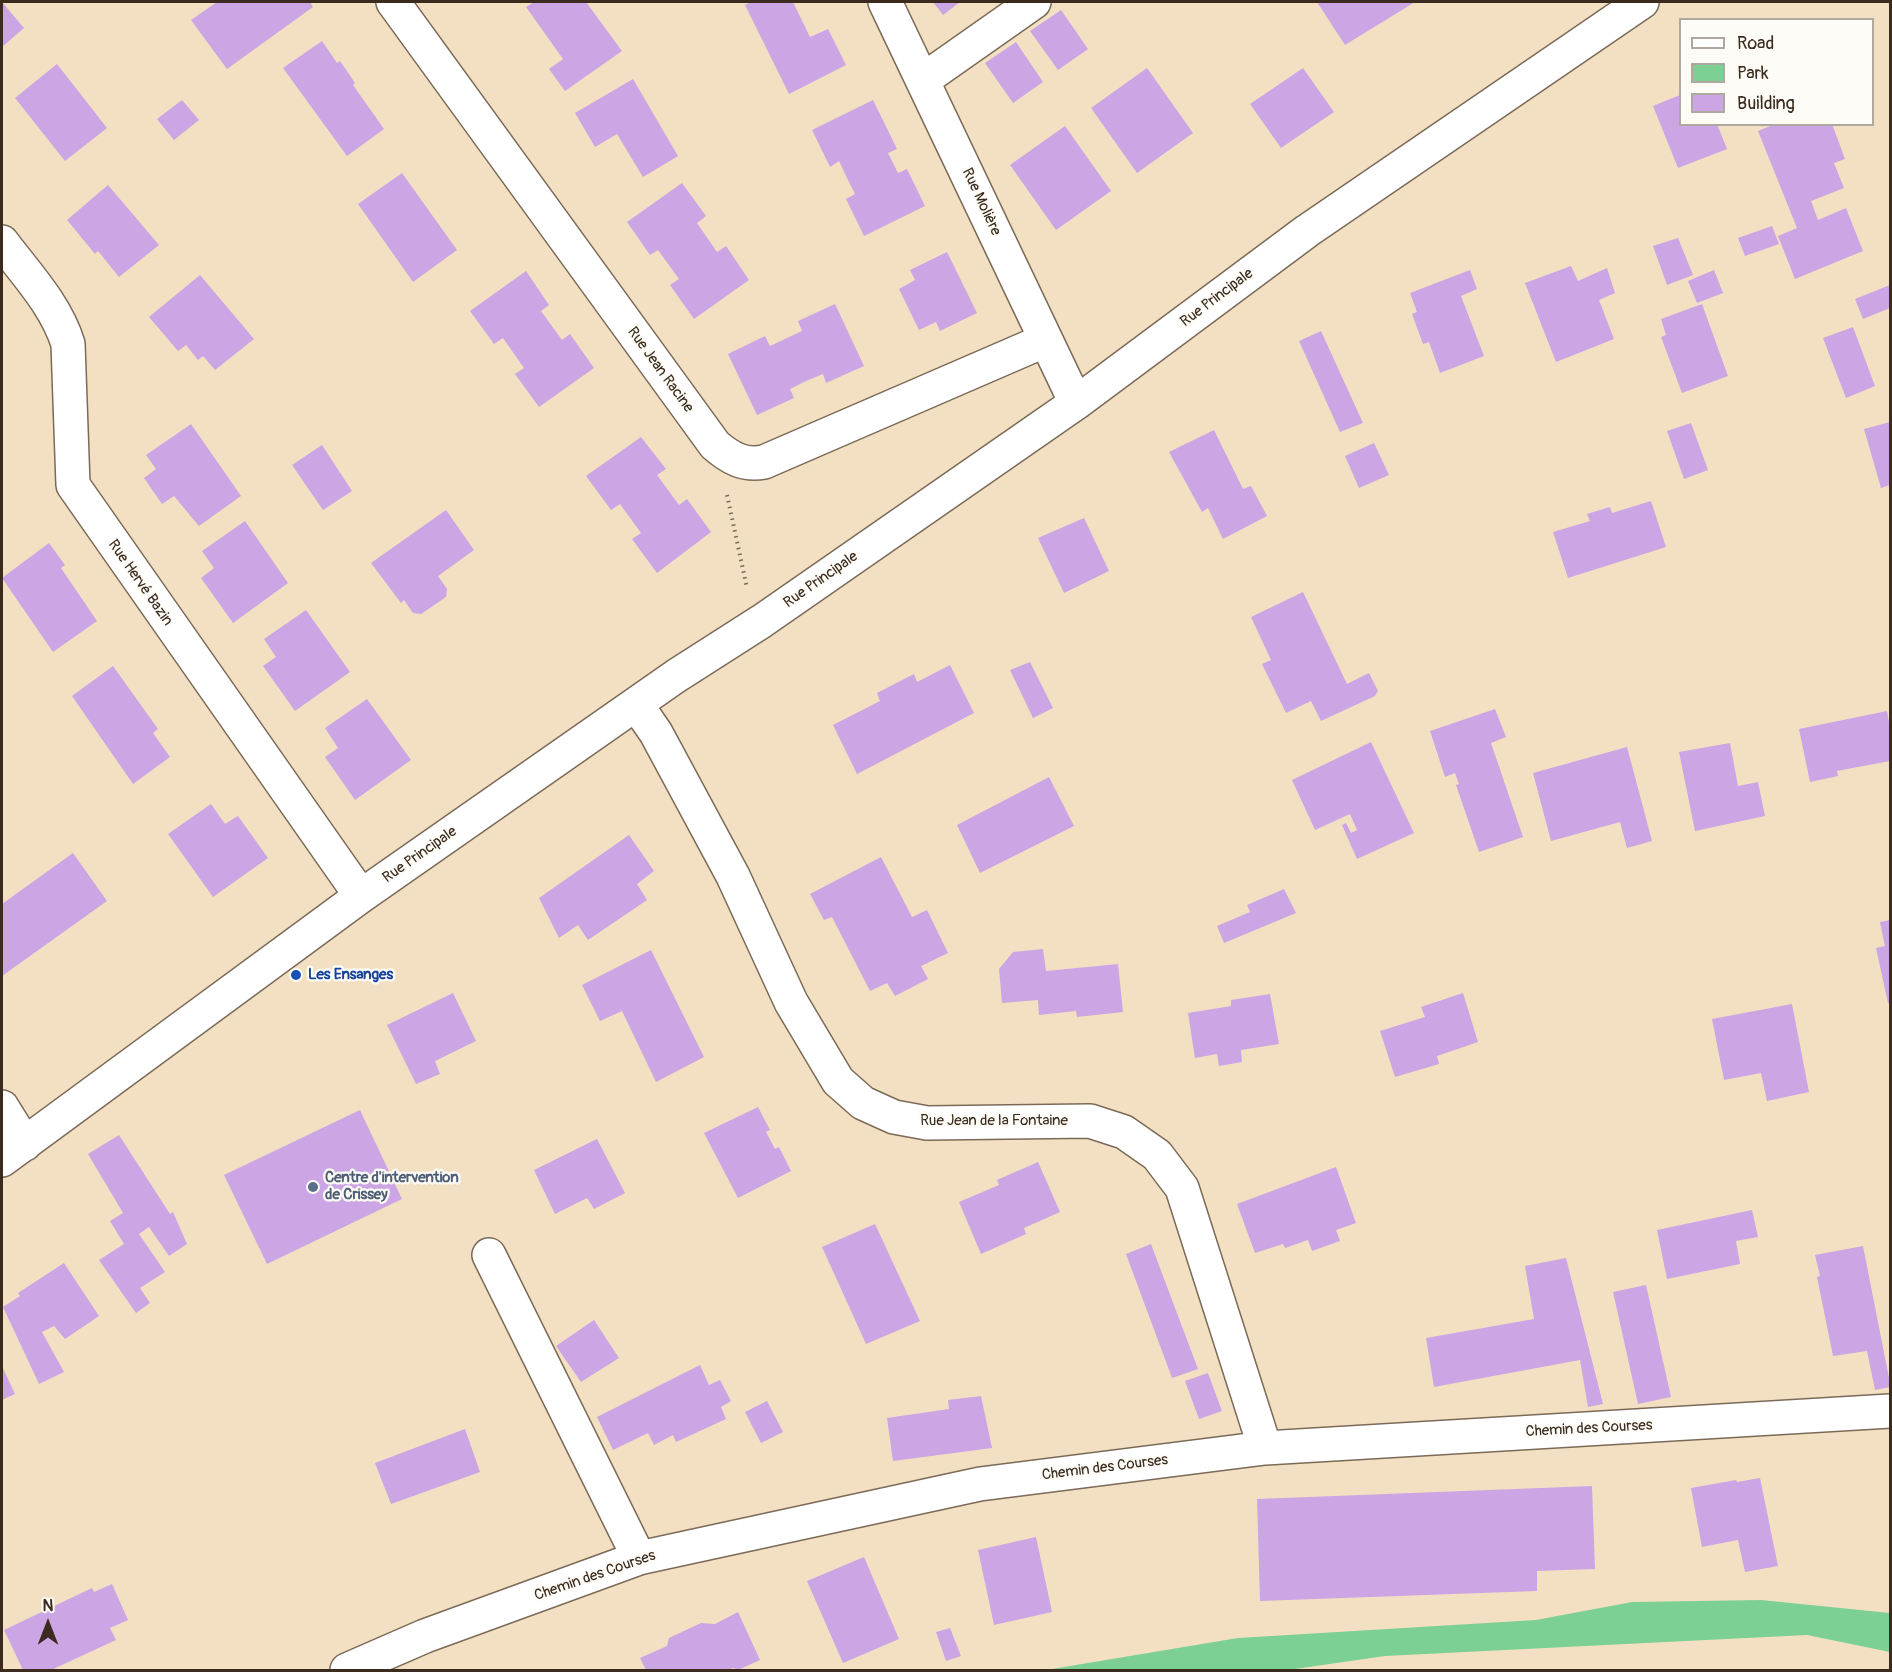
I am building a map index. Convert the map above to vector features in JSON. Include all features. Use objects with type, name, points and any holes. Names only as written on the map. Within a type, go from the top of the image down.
[{"type":"street","name":"Rue Jean Racine","points":[[393,2],[715,445],[730,458]]},
{"type":"street","name":"Rue Molière","points":[[885,2],[1076,403]]},
{"type":"street","points":[[923,80],[1034,2]]},
{"type":"street","name":"Rue Principale","points":[[13,1152],[361,896],[636,704],[762,621],[1076,403],[1307,231],[1642,2]]},
{"type":"street","name":"Rue Hervé Bazin","points":[[2,242],[54,310],[68,344],[72,485],[361,896]]},
{"type":"street","points":[[730,458],[752,464],[764,462],[1046,340]]},
{"type":"street","name":"Rue Jean de la Fontaine","points":[[636,704],[656,733],[733,876],[791,1002],[838,1081],[863,1103],[894,1117],[927,1123],[1090,1121],[1124,1132],[1157,1155],[1182,1188],[1266,1448]]},
{"type":"street","points":[[2,1107],[13,1152]]},
{"type":"street","points":[[489,1255],[639,1558]]},
{"type":"street","name":"Chemin des Courses","points":[[347,1671],[425,1636],[639,1558],[980,1484],[1266,1448],[1890,1411]]},
{"type":"path","points":[[730,458],[726,489],[727,502],[748,596],[762,621]]},
{"type":"green space","points":[[1761,1600],[1890,1613],[1890,1652],[1807,1635],[1385,1656],[1288,1670],[1046,1670],[1238,1638],[1536,1620],[1632,1602]]},
{"type":"building","points":[[2,2],[24,28],[2,47]]},
{"type":"building","points":[[217,2],[310,2],[313,7],[227,69],[191,20]]},
{"type":"building","points":[[534,2],[586,2],[622,51],[565,91],[549,69],[563,59],[526,7]]},
{"type":"building","points":[[751,2],[793,2],[810,37],[828,29],[846,65],[789,94],[745,5]]},
{"type":"building","points":[[933,2],[960,2],[943,15]]},
{"type":"building","points":[[1317,2],[1415,2],[1345,45]]},
{"type":"building","points":[[1061,10],[1088,49],[1058,70],[1030,31]]},
{"type":"building","points":[[322,41],[337,63],[340,61],[355,83],[353,85],[384,129],[347,156],[283,68]]},
{"type":"building","points":[[1016,42],[1043,82],[1013,103],[985,63]]},
{"type":"building","points":[[57,64],[107,128],[65,161],[15,98]]},
{"type":"building","points":[[1147,68],[1193,133],[1137,173],[1091,108]]},
{"type":"building","points":[[1303,68],[1334,112],[1281,148],[1250,104]]},
{"type":"building","points":[[633,79],[678,156],[643,177],[617,134],[595,147],[575,113]]},
{"type":"building","points":[[1679,95],[1679,126],[1718,126],[1727,149],[1678,168],[1653,106]]},
{"type":"building","points":[[182,100],[199,120],[174,140],[157,119]]},
{"type":"building","points":[[873,100],[897,149],[888,153],[898,173],[907,169],[925,206],[864,236],[846,199],[855,194],[839,161],[830,167],[812,130]]},
{"type":"building","points":[[1065,126],[1111,191],[1056,230],[1010,165]]},
{"type":"building","points":[[1770,126],[1833,126],[1845,159],[1834,163],[1844,188],[1811,201],[1818,220],[1846,208],[1863,251],[1795,279],[1778,236],[1797,228],[1758,131]]},
{"type":"building","points":[[402,173],[457,250],[413,282],[358,204]]},
{"type":"building","points":[[682,183],[706,216],[697,223],[717,252],[726,246],[749,280],[694,319],[670,285],[679,279],[658,250],[650,255],[627,222]]},
{"type":"building","points":[[108,185],[159,245],[119,277],[98,251],[95,254],[67,220]]},
{"type":"building","points":[[1772,226],[1779,244],[1745,256],[1738,238]]},
{"type":"building","points":[[1678,238],[1693,275],[1667,285],[1653,246]]},
{"type":"building","points":[[947,252],[977,313],[940,331],[936,322],[919,330],[899,289],[915,280],[910,270]]},
{"type":"building","points":[[1571,266],[1578,281],[1607,268],[1615,293],[1599,300],[1614,339],[1556,362],[1525,283]]},
{"type":"building","points":[[1470,270],[1477,289],[1461,296],[1484,356],[1440,373],[1429,342],[1423,344],[1412,314],[1417,312],[1410,293]]},
{"type":"building","points":[[1714,270],[1723,293],[1697,303],[1688,281]]},
{"type":"building","points":[[526,271],[549,305],[541,311],[562,340],[570,334],[594,368],[539,407],[515,374],[524,368],[503,338],[494,344],[470,311]]},
{"type":"building","points":[[200,275],[254,339],[215,370],[203,356],[198,360],[186,345],[178,351],[149,317]]},
{"type":"building","points":[[1890,285],[1890,308],[1863,319],[1855,299]]},
{"type":"building","points":[[835,304],[864,366],[826,383],[823,374],[806,381],[790,389],[794,398],[757,415],[728,354],[765,336],[770,346],[802,331],[798,321]]},
{"type":"building","points":[[1702,304],[1728,376],[1682,393],[1661,337],[1666,335],[1661,319]]},
{"type":"building","points":[[1853,327],[1875,386],[1846,398],[1823,338]]},
{"type":"building","points":[[1321,331],[1363,423],[1340,432],[1299,341]]},
{"type":"building","points":[[1890,422],[1890,485],[1881,488],[1864,429]]},
{"type":"building","points":[[1691,423],[1708,470],[1684,479],[1667,431]]},
{"type":"building","points":[[191,424],[241,496],[199,526],[174,496],[162,504],[144,478],[156,469],[146,455]]},
{"type":"building","points":[[1214,430],[1243,489],[1251,486],[1267,516],[1223,539],[1208,508],[1202,512],[1169,452]]},
{"type":"building","points":[[641,437],[666,469],[657,475],[679,505],[687,499],[711,532],[657,573],[632,539],[641,533],[620,504],[611,510],[586,476]]},
{"type":"building","points":[[1374,443],[1389,475],[1359,488],[1345,456]]},
{"type":"building","points":[[322,445],[352,491],[323,510],[292,465]]},
{"type":"building","points":[[1651,501],[1666,547],[1568,578],[1553,532],[1590,521],[1587,514],[1610,507],[1612,513]]},
{"type":"building","points":[[446,510],[474,550],[438,576],[447,589],[446,597],[421,614],[413,613],[404,600],[401,603],[371,563]]},
{"type":"building","points":[[1084,518],[1109,571],[1064,593],[1038,538]]},
{"type":"building","points":[[245,521],[288,583],[233,623],[201,578],[214,568],[202,551]]},
{"type":"building","points":[[49,543],[65,565],[61,568],[97,621],[53,652],[2,578]]},
{"type":"building","points":[[1303,592],[1347,684],[1369,673],[1378,691],[1375,696],[1321,721],[1311,701],[1286,713],[1262,664],[1271,660],[1251,617]]},
{"type":"building","points":[[306,610],[350,672],[295,711],[263,666],[276,657],[264,639]]},
{"type":"building","points":[[1030,662],[1053,708],[1033,718],[1010,670]]},
{"type":"building","points":[[950,665],[974,713],[857,774],[833,725],[880,701],[877,693],[914,674],[917,682]]},
{"type":"building","points":[[113,666],[158,729],[153,733],[170,757],[133,784],[72,696]]},
{"type":"building","points":[[367,699],[411,760],[355,800],[325,757],[338,748],[325,728]]},
{"type":"building","points":[[1495,709],[1506,737],[1491,743],[1523,837],[1479,852],[1456,785],[1459,784],[1455,773],[1445,777],[1430,731]]},
{"type":"building","points":[[1887,711],[1890,728],[1890,761],[1837,771],[1838,776],[1810,782],[1799,729]]},
{"type":"building","points":[[1371,742],[1414,833],[1357,859],[1342,825],[1346,823],[1351,833],[1357,830],[1350,814],[1315,830],[1292,780]]},
{"type":"building","points":[[1730,743],[1738,786],[1758,782],[1765,816],[1695,831],[1679,752]]},
{"type":"building","points":[[1627,747],[1652,841],[1627,848],[1620,822],[1551,841],[1533,773]]},
{"type":"building","points":[[1049,777],[1074,826],[980,873],[957,825]]},
{"type":"building","points":[[211,804],[225,824],[238,816],[268,858],[213,897],[168,834]]},
{"type":"building","points":[[629,835],[654,871],[637,884],[647,900],[588,940],[578,925],[559,938],[539,898]]},
{"type":"building","points":[[73,853],[107,901],[2,976],[2,904]]},
{"type":"building","points":[[881,857],[912,917],[927,910],[948,953],[921,966],[928,979],[895,996],[887,983],[870,991],[832,917],[824,920],[810,894]]},
{"type":"building","points":[[1284,889],[1296,913],[1224,943],[1217,926],[1250,912],[1247,905]]},
{"type":"building","points":[[1890,920],[1890,1003],[1888,1003],[1876,948],[1885,946],[1880,922]]},
{"type":"building","points":[[1043,949],[1046,971],[1118,964],[1123,1012],[1077,1017],[1076,1011],[1039,1015],[1038,1000],[1002,1003],[999,969],[1013,952]]},
{"type":"building","points":[[651,950],[704,1057],[656,1082],[622,1011],[600,1021],[582,985]]},
{"type":"building","points":[[453,993],[476,1041],[435,1061],[440,1074],[416,1084],[387,1025]]},
{"type":"building","points":[[1463,993],[1478,1042],[1437,1056],[1439,1064],[1395,1077],[1380,1031],[1425,1017],[1421,1007]]},
{"type":"building","points":[[1270,994],[1279,1044],[1241,1050],[1242,1062],[1219,1066],[1217,1054],[1195,1058],[1188,1013],[1231,1006],[1231,1000]]},
{"type":"building","points":[[1792,1004],[1809,1092],[1767,1101],[1761,1073],[1724,1080],[1712,1019]]},
{"type":"building","points":[[758,1107],[770,1130],[766,1132],[775,1149],[779,1147],[791,1171],[738,1198],[704,1133]]},
{"type":"building","name":"Centre d'intervention de Crissey","points":[[360,1110],[402,1199],[267,1264],[224,1175]]},
{"type":"building","points":[[119,1135],[170,1214],[173,1212],[187,1244],[169,1256],[149,1227],[139,1234],[165,1272],[140,1288],[150,1303],[136,1313],[99,1260],[124,1244],[110,1221],[123,1213],[88,1154]]},
{"type":"building","points":[[597,1139],[625,1193],[594,1209],[587,1198],[555,1214],[534,1170]]},
{"type":"building","points":[[1038,1162],[1060,1212],[1024,1228],[1026,1234],[981,1254],[959,1202],[999,1185],[997,1180]]},
{"type":"building","points":[[1336,1167],[1356,1223],[1336,1230],[1340,1241],[1312,1251],[1308,1240],[1285,1248],[1283,1244],[1255,1253],[1237,1204]]},
{"type":"building","points":[[1752,1210],[1758,1237],[1736,1241],[1740,1264],[1667,1279],[1657,1230]]},
{"type":"building","points":[[875,1224],[920,1321],[866,1344],[822,1247]]},
{"type":"building","points":[[1151,1244],[1198,1369],[1172,1378],[1126,1254]]},
{"type":"building","points":[[1863,1246],[1890,1383],[1890,1387],[1875,1390],[1867,1351],[1833,1356],[1817,1277],[1820,1276],[1815,1255]]},
{"type":"building","points":[[1566,1258],[1603,1404],[1588,1407],[1580,1360],[1434,1387],[1426,1338],[1534,1319],[1525,1266]]},
{"type":"building","points":[[64,1263],[99,1316],[65,1339],[54,1326],[42,1332],[64,1372],[39,1384],[3,1307],[20,1296],[18,1293]]},
{"type":"building","points":[[1646,1285],[1671,1397],[1638,1404],[1613,1292]]},
{"type":"building","points":[[594,1320],[619,1358],[581,1382],[556,1346]]},
{"type":"building","points":[[700,1365],[709,1385],[720,1380],[731,1401],[721,1407],[726,1419],[676,1442],[673,1435],[654,1445],[648,1433],[613,1450],[597,1417]]},
{"type":"building","points":[[2,1366],[15,1394],[2,1400]]},
{"type":"building","points":[[1208,1373],[1222,1411],[1199,1419],[1185,1381]]},
{"type":"building","points":[[981,1396],[992,1448],[893,1461],[887,1418],[949,1409],[948,1400]]},
{"type":"building","points":[[767,1401],[783,1432],[761,1443],[745,1412]]},
{"type":"building","points":[[465,1429],[480,1472],[391,1504],[375,1463]]},
{"type":"building","points":[[1760,1478],[1778,1566],[1745,1572],[1738,1540],[1702,1547],[1691,1488]]},
{"type":"building","points":[[1592,1486],[1595,1569],[1537,1571],[1537,1591],[1260,1601],[1257,1499]]},
{"type":"building","points":[[1036,1537],[1052,1612],[994,1625],[978,1550]]},
{"type":"building","points":[[864,1557],[899,1639],[843,1663],[807,1581]]},
{"type":"building","points":[[112,1584],[128,1620],[110,1628],[116,1640],[51,1670],[23,1670],[4,1630],[92,1588],[94,1592]]},
{"type":"building","points":[[738,1612],[760,1660],[738,1670],[733,1668],[728,1670],[646,1670],[640,1658],[667,1646],[669,1638],[701,1623],[715,1624]]},
{"type":"building","points":[[950,1628],[961,1656],[946,1661],[936,1632]]},
{"type":"place","name":"Les Ensanges","points":[[296,975]]},
{"type":"place","name":"Centre d'intervention de Crissey","points":[[313,1187]]}]
